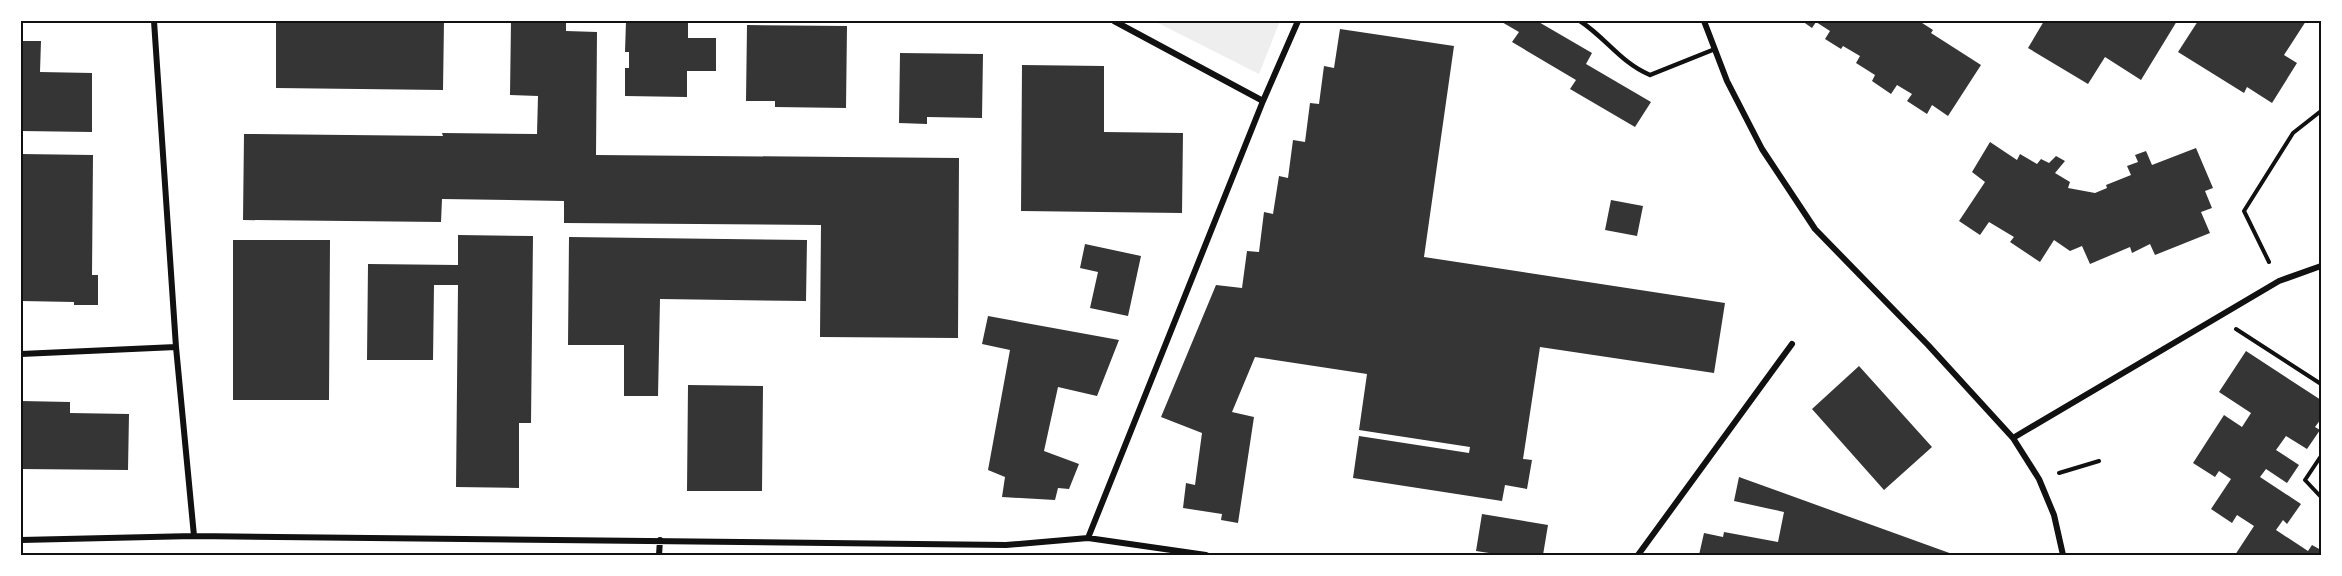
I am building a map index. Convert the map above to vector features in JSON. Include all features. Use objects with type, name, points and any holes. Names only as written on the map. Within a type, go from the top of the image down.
[{"type":"street","points":[[154,21],[176,347],[194,536]]},
{"type":"street","points":[[1114,21],[1263,101]]},
{"type":"street","points":[[1088,538],[1263,101],[1298,21]]},
{"type":"street","points":[[1704,21],[1727,81],[1761,149],[1815,229],[1928,345],[2013,438],[2039,479],[2054,515],[2063,555]]},
{"type":"street","points":[[2013,438],[2279,281],[2321,266]]},
{"type":"street","points":[[1638,555],[1792,344]]},
{"type":"street","points":[[21,354],[176,347]]},
{"type":"street","points":[[21,540],[194,536],[1006,545],[1088,538],[1206,555]]},
{"type":"street","points":[[659,555],[660,540]]},
{"type":"lane","points":[[1580,21],[1593,30],[1633,68],[1650,75],[1715,49]]},
{"type":"path","points":[[2279,281],[2244,211],[2293,133],[2321,111]]},
{"type":"path","points":[[2217,316],[2321,384]]},
{"type":"path","points":[[2321,456],[2305,480],[2321,497]]},
{"type":"path","points":[[2039,479],[2099,461]]},
{"type":"shaded area","points":[[1154,21],[1280,21],[1259,74]]},
{"type":"building","points":[[276,21],[444,21],[443,90],[276,88]]},
{"type":"building","points":[[511,21],[566,21],[566,31],[597,32],[596,155],[959,158],[958,338],[820,337],[821,225],[564,223],[564,201],[442,199],[441,222],[243,220],[244,134],[443,136],[442,133],[537,134],[538,96],[510,95]]},
{"type":"building","points":[[626,21],[688,22],[688,38],[716,38],[716,71],[687,71],[687,97],[625,96],[625,68],[629,68],[629,52],[625,52]]},
{"type":"building","points":[[1500,21],[1537,21],[1592,53],[1586,64],[1651,102],[1635,127],[1570,89],[1576,80],[1512,42],[1519,32]]},
{"type":"building","points":[[1802,21],[1919,21],[1933,30],[1931,33],[1981,65],[1948,116],[1932,105],[1927,114],[1907,101],[1912,94],[1897,85],[1891,94],[1872,81],[1875,75],[1856,63],[1860,56],[1843,46],[1841,49],[1825,39],[1830,31],[1816,22],[1812,28]]},
{"type":"building","points":[[2044,21],[2177,21],[2141,80],[2105,57],[2088,84],[2028,48]]},
{"type":"building","points":[[2198,21],[2306,21],[2284,55],[2297,63],[2272,103],[2247,87],[2244,93],[2178,52]]},
{"type":"building","points":[[747,25],[847,26],[846,108],[775,107],[775,101],[746,101]]},
{"type":"building","points":[[1340,29],[1454,46],[1424,257],[1725,303],[1714,373],[1540,347],[1523,459],[1532,460],[1527,489],[1505,485],[1502,501],[1353,478],[1359,436],[1469,453],[1470,447],[1359,430],[1367,374],[1255,357],[1232,412],[1254,417],[1238,523],[1221,520],[1222,514],[1183,508],[1186,483],[1195,485],[1202,433],[1161,417],[1216,285],[1242,288],[1247,251],[1259,252],[1264,212],[1273,214],[1279,176],[1288,178],[1293,140],[1305,142],[1310,103],[1319,104],[1324,66],[1334,68]]},
{"type":"building","points":[[21,41],[41,41],[40,72],[92,73],[92,132],[21,131]]},
{"type":"building","points":[[900,53],[983,54],[982,118],[927,117],[927,124],[899,123]]},
{"type":"building","points":[[1022,65],[1104,66],[1104,132],[1183,133],[1182,213],[1021,211]]},
{"type":"building","points":[[1990,142],[2017,160],[2020,154],[2037,164],[2041,159],[2049,163],[2056,156],[2065,161],[2055,173],[2070,182],[2068,188],[2095,193],[2107,188],[2106,185],[2131,175],[2127,166],[2138,162],[2135,155],[2146,151],[2152,165],[2196,148],[2213,188],[2205,191],[2212,208],[2201,212],[2210,233],[2155,255],[2150,244],[2132,253],[2130,247],[2090,264],[2082,246],[2070,251],[2054,240],[2040,262],[2010,242],[2014,237],[1989,222],[1980,235],[1959,221],[1985,182],[1972,172]]},
{"type":"building","points":[[21,154],[93,155],[92,275],[98,275],[98,305],[21,301]]},
{"type":"building","points":[[1611,200],[1643,206],[1637,236],[1605,230]]},
{"type":"building","points":[[458,235],[533,236],[531,423],[519,423],[519,488],[456,487],[458,285],[434,285],[433,360],[367,360],[368,264],[458,265]]},
{"type":"building","points":[[569,237],[807,240],[806,301],[660,299],[658,396],[624,396],[624,345],[568,345]]},
{"type":"building","points":[[233,240],[330,240],[329,400],[233,400]]},
{"type":"building","points":[[1085,244],[1141,256],[1128,316],[1090,308],[1098,272],[1080,268]]},
{"type":"building","points":[[988,316],[1119,340],[1097,396],[1058,387],[1044,451],[1079,464],[1069,489],[1058,488],[1055,500],[1002,497],[1005,477],[988,470],[1010,350],[982,344]]},
{"type":"building","points":[[2246,351],[2321,400],[2321,419],[2315,427],[2320,430],[2307,449],[2286,436],[2276,450],[2299,465],[2287,483],[2266,469],[2260,477],[2301,504],[2287,524],[2283,520],[2276,530],[2308,551],[2312,545],[2321,550],[2321,555],[2235,555],[2254,526],[2237,515],[2232,523],[2211,509],[2231,479],[2219,471],[2215,477],[2193,463],[2224,415],[2242,427],[2251,413],[2219,392]]},
{"type":"building","points":[[1859,366],[1932,447],[1884,490],[1812,409]]},
{"type":"building","points":[[688,385],[763,386],[762,491],[687,491]]},
{"type":"building","points":[[21,401],[70,402],[70,413],[129,414],[128,470],[21,469]]},
{"type":"building","points":[[1739,477],[1955,555],[1699,555],[1704,533],[1723,537],[1724,532],[1778,542],[1784,512],[1734,501]]},
{"type":"building","points":[[1482,514],[1548,525],[1543,555],[1502,555],[1476,551]]}]
